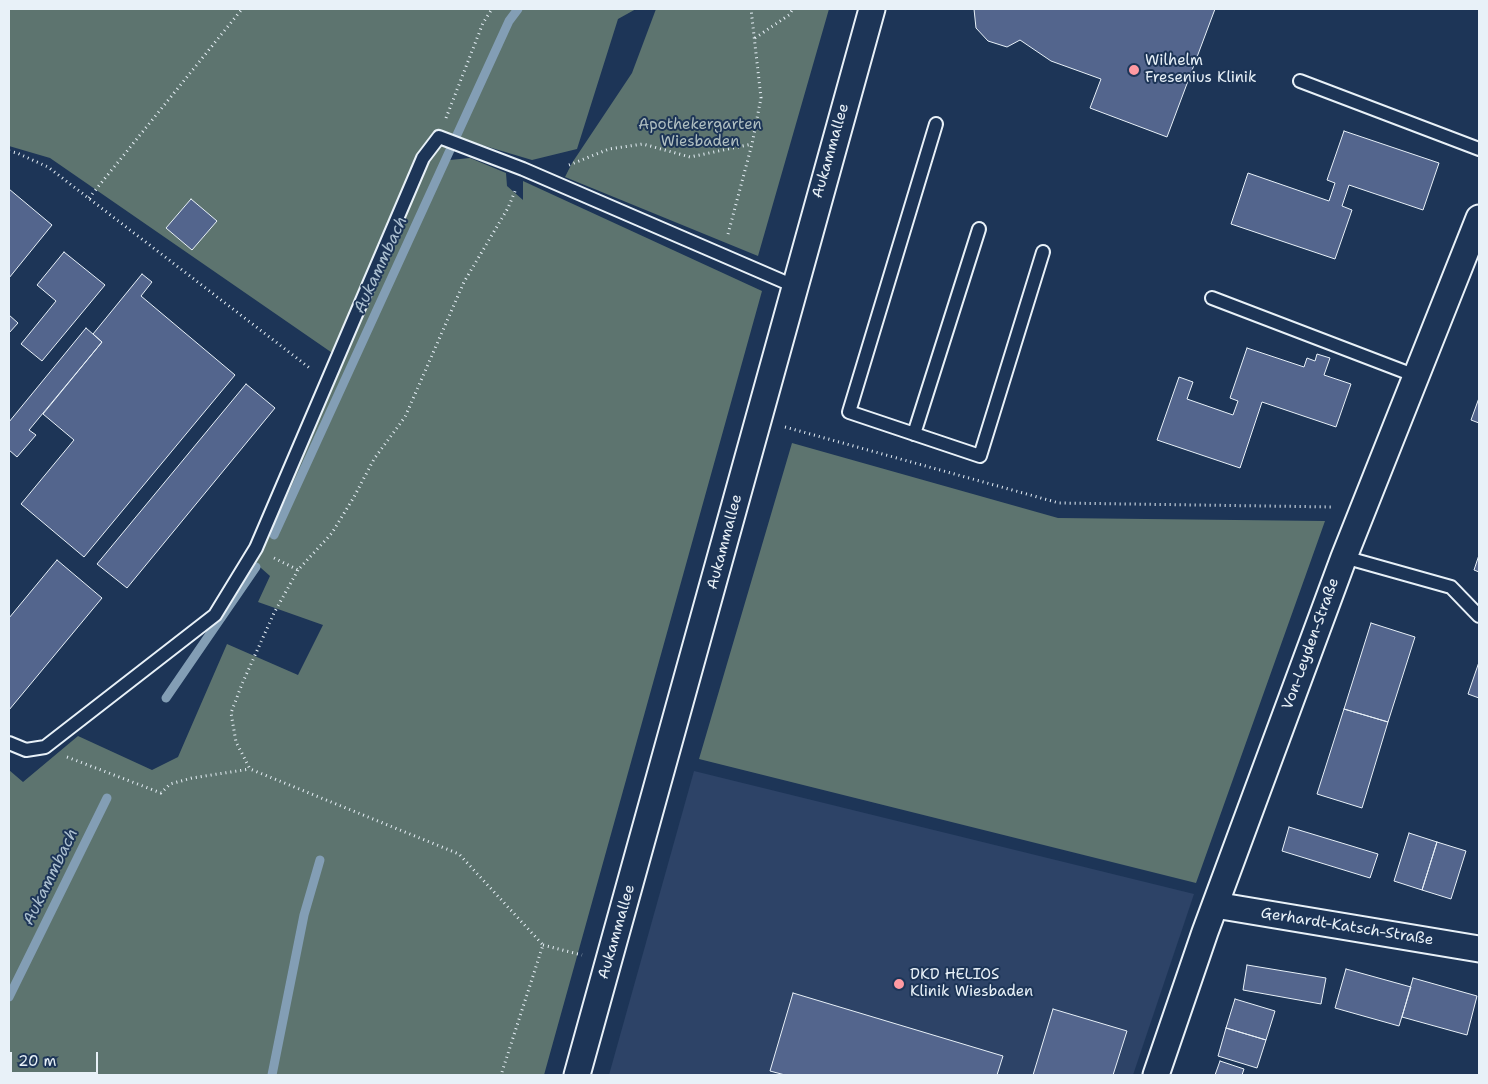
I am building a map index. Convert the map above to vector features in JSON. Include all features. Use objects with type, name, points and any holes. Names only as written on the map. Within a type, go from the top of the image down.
[{"type":"street","name":"Aukammallee","points":[[577,1075],[872,9]]},
{"type":"street","name":"Von-Leyden-Straße","points":[[1156,1075],[1215,906],[1344,557],[1479,218]]},
{"type":"street","name":"Gerhardt-Katsch-Straße","points":[[1215,906],[1479,949]]},
{"type":"lane","points":[[1300,81],[1479,149]]},
{"type":"lane","points":[[936,124],[849,412],[980,456],[1043,252]]},
{"type":"lane","points":[[9,743],[26,750],[45,748],[215,615],[256,548],[423,158],[439,137],[524,169],[794,286]]},
{"type":"lane","points":[[914,434],[979,229]]},
{"type":"lane","points":[[1212,298],[1416,376]]},
{"type":"lane","points":[[1344,557],[1451,587],[1479,616]]},
{"type":"path","points":[[89,198],[242,9]]},
{"type":"path","points":[[439,137],[483,23],[492,9]]},
{"type":"path","points":[[722,256],[752,144],[761,98],[750,9]]},
{"type":"path","points":[[755,38],[789,15],[793,9]]},
{"type":"path","points":[[572,163],[609,149],[643,144],[690,157],[752,144]]},
{"type":"path","points":[[9,151],[48,167],[328,381]]},
{"type":"path","points":[[250,769],[236,742],[231,713],[274,613],[298,570],[332,533],[374,459],[405,417],[464,282],[508,208],[524,169]]},
{"type":"path","points":[[758,420],[1059,502],[1364,508]]},
{"type":"path","points":[[256,548],[298,570]]},
{"type":"path","points":[[45,748],[160,793],[170,784],[192,778],[250,769],[458,854],[544,946],[608,962]]},
{"type":"path","points":[[501,1075],[544,946]]},
{"type":"shaded area","name":"DKD HELIOS Klinik Wiesbaden","points":[[694,771],[1194,894],[1133,1075],[609,1075]]},
{"type":"green space","points":[[9,9],[636,9],[618,19],[577,149],[532,160],[455,137],[443,162],[470,158],[506,173],[507,186],[523,200],[523,181],[762,291],[544,1075],[9,1075],[9,770],[23,782],[78,736],[152,770],[178,757],[227,644],[298,675],[323,625],[258,602],[270,576],[252,560],[341,359],[50,158],[9,146]]},
{"type":"green space","name":"Apothekergarten Wiesbaden","points":[[656,9],[829,9],[758,256],[565,177],[572,163],[632,73]]},
{"type":"green space","points":[[792,443],[1058,518],[1325,521],[1196,883],[699,759]]},
{"type":"building","name":"Wilhelm Fresenius Klinik","points":[[974,9],[1215,9],[1167,137],[1090,108],[1101,79],[1051,61],[1020,40],[1007,47],[988,41],[976,28]]},
{"type":"building","points":[[1344,131],[1439,163],[1423,210],[1349,185],[1342,206],[1352,210],[1335,259],[1231,224],[1248,173],[1329,201],[1335,183],[1327,180]]},
{"type":"building","points":[[9,189],[52,225],[9,278]]},
{"type":"building","points":[[191,199],[217,221],[192,250],[166,228]]},
{"type":"building","points":[[64,252],[105,285],[42,361],[21,344],[56,301],[37,285]]},
{"type":"building","points":[[142,274],[152,282],[141,296],[235,375],[84,557],[21,504],[74,440],[43,414],[102,342],[93,334]]},
{"type":"building","points":[[9,315],[18,323],[9,333]]},
{"type":"building","points":[[86,328],[102,342],[29,430],[36,435],[17,457],[9,450],[9,422]]},
{"type":"building","points":[[1247,348],[1304,367],[1307,358],[1315,361],[1317,354],[1330,358],[1324,375],[1351,384],[1336,427],[1262,402],[1240,468],[1157,440],[1179,377],[1193,382],[1187,399],[1233,415],[1238,401],[1230,398]]},
{"type":"building","points":[[246,384],[275,408],[127,588],[97,564]]},
{"type":"building","points":[[1479,398],[1479,423],[1471,420]]},
{"type":"building","points":[[1479,555],[1479,572],[1474,570]]},
{"type":"building","points":[[57,560],[102,598],[9,710],[9,618]]},
{"type":"building","points":[[1371,623],[1415,637],[1388,722],[1344,709]]},
{"type":"building","points":[[1479,662],[1479,698],[1468,694]]},
{"type":"building","points":[[1344,709],[1388,722],[1362,808],[1317,794]]},
{"type":"building","points":[[1289,827],[1378,854],[1370,878],[1282,851]]},
{"type":"building","points":[[1409,833],[1437,842],[1422,890],[1394,881]]},
{"type":"building","points":[[1437,842],[1466,851],[1451,899],[1422,890]]},
{"type":"building","points":[[1247,965],[1326,978],[1321,1004],[1243,990]]},
{"type":"building","points":[[1346,969],[1411,987],[1399,1026],[1335,1008]]},
{"type":"building","points":[[1413,978],[1477,996],[1467,1035],[1402,1017]]},
{"type":"building","points":[[793,993],[1003,1056],[997,1075],[785,1075],[770,1071]]},
{"type":"building","points":[[1235,999],[1275,1011],[1266,1040],[1226,1028]]},
{"type":"building","points":[[1053,1009],[1127,1031],[1113,1075],[1033,1075]]},
{"type":"building","points":[[1226,1028],[1266,1040],[1257,1068],[1218,1056]]},
{"type":"building","points":[[1220,1061],[1244,1069],[1242,1075],[1215,1075]]},
{"type":"waterway","name":"Aukammbach","points":[[274,535],[509,21],[518,9]]},
{"type":"waterway","name":"Aukammbach","points":[[166,698],[256,567]]},
{"type":"waterway","name":"Aukammbach","points":[[9,997],[107,798]]},
{"type":"waterway","name":"Aukammbach","points":[[272,1075],[304,915],[320,860]]},
{"type":"place","name":"Wilhelm Fresenius Klinik","points":[[1134,70]]},
{"type":"place","name":"DKD HELIOS Klinik Wiesbaden","points":[[899,984]]}]
